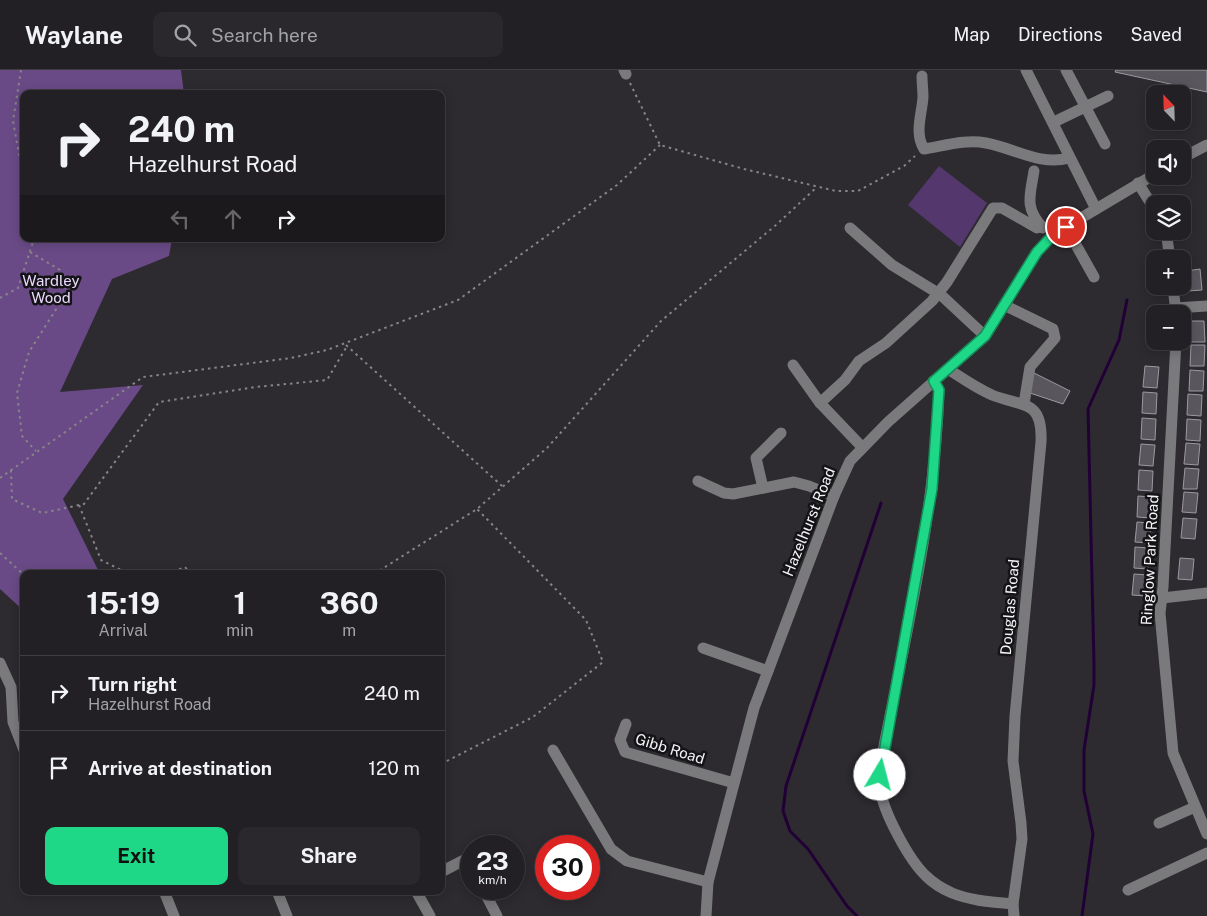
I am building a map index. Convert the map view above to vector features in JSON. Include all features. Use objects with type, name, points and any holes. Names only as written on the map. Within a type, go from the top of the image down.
[{"type":"street","points":[[1026,70],[1054,122],[1069,158],[1096,209]]},
{"type":"street","points":[[1066,70],[1105,144]]},
{"type":"street","points":[[922,76],[927,100],[918,136],[924,149],[955,143],[986,143],[1026,156],[1059,161],[1069,158]]},
{"type":"street","points":[[1054,122],[1108,96]]},
{"type":"street","points":[[1191,153],[1207,145]]},
{"type":"street","points":[[1034,171],[1030,204],[1032,212],[1051,237]]},
{"type":"street","name":"Hazelhurst Road","points":[[706,916],[708,882],[754,708],[834,496],[850,461],[862,447],[985,336],[1037,252],[1051,237],[1146,179]]},
{"type":"street","points":[[1138,183],[1146,196]]},
{"type":"street","points":[[820,403],[845,380],[859,361],[886,343],[932,302],[947,282],[993,208],[1002,208],[1037,228],[1042,226]]},
{"type":"street","points":[[1066,227],[1094,277]]},
{"type":"street","points":[[850,228],[892,265],[938,293],[985,336]]},
{"type":"street","points":[[948,369],[968,383],[992,395],[1024,404],[1030,367],[1055,338],[1053,329],[1004,306]]},
{"type":"street","points":[[1191,308],[1207,306]]},
{"type":"street","name":"Ringlow Park Road","points":[[1176,350],[1160,613],[1173,752],[1207,834]]},
{"type":"street","points":[[793,365],[820,403],[862,447]]},
{"type":"street","points":[[934,381],[939,390],[932,489],[882,761],[880,789],[884,804],[897,833],[926,876],[951,893],[1013,910]]},
{"type":"street","name":"Douglas Road","points":[[1013,910],[1022,839],[1012,761],[1042,432],[1039,417],[1024,404]]},
{"type":"street","points":[[763,488],[756,458],[782,433]]},
{"type":"street","points":[[698,481],[724,493],[734,494],[746,490],[794,482],[810,486],[834,496]]},
{"type":"street","points":[[1162,598],[1207,594]]},
{"type":"street","points":[[703,648],[768,671]]},
{"type":"street","points":[[0,664],[11,687],[13,722],[20,740]]},
{"type":"street","name":"Gibb Road","points":[[626,724],[620,740],[625,752],[734,783]]},
{"type":"street","points":[[553,750],[556,764],[616,854],[627,861],[708,882]]},
{"type":"street","points":[[1159,822],[1195,807]]},
{"type":"street","points":[[1128,890],[1207,853]]},
{"type":"street","points":[[445,870],[460,862]]},
{"type":"street","points":[[166,895],[174,916]]},
{"type":"street","points":[[279,895],[288,916]]},
{"type":"street","points":[[418,895],[430,916]]},
{"type":"street","points":[[489,900],[498,916]]},
{"type":"path","points":[[20,160],[13,121],[21,70]]},
{"type":"path","points":[[625,72],[660,145],[817,187],[836,191],[858,191],[904,166],[924,149]]},
{"type":"path","points":[[0,478],[143,377],[291,358],[327,350],[346,345],[458,300],[616,185],[660,145]]},
{"type":"path","points":[[380,570],[477,509],[503,487],[547,448],[661,321],[776,225],[817,187]]},
{"type":"path","points":[[0,298],[18,288],[33,242]]},
{"type":"path","points":[[30,252],[60,270],[67,292],[29,352],[17,393],[22,436],[37,452]]},
{"type":"path","points":[[346,345],[503,487]]},
{"type":"path","points":[[11,470],[12,499],[42,514],[84,504],[159,402],[256,387],[327,380],[346,345]]},
{"type":"path","points":[[79,505],[101,560],[121,570]]},
{"type":"path","points":[[445,762],[533,718],[603,662],[586,620],[477,509]]},
{"type":"path","points":[[0,553],[20,571]]},
{"type":"shaded area","points":[[939,166],[987,203],[960,247],[908,205]]},
{"type":"green space","name":"Wardley Wood","points":[[0,70],[181,70],[184,90],[20,90],[20,242],[171,242],[169,256],[112,279],[60,392],[143,385],[63,499],[98,570],[20,570],[20,607],[0,589]]},
{"type":"building","points":[[1116,70],[1207,70],[1207,92],[1191,89],[1191,85],[1175,85],[1115,72]]},
{"type":"building","points":[[1200,269],[1202,290],[1191,291],[1191,270]]},
{"type":"building","points":[[1191,321],[1204,321],[1205,342],[1191,342]]},
{"type":"building","points":[[1191,345],[1205,345],[1204,366],[1190,366]]},
{"type":"building","points":[[1145,366],[1159,367],[1157,388],[1143,387]]},
{"type":"building","points":[[1190,370],[1204,371],[1203,391],[1189,391]]},
{"type":"building","points":[[1034,373],[1070,391],[1063,404],[1027,392]]},
{"type":"building","points":[[1143,392],[1157,393],[1156,414],[1142,413]]},
{"type":"building","points":[[1188,394],[1202,395],[1201,416],[1187,415]]},
{"type":"building","points":[[1142,418],[1156,419],[1155,440],[1141,439]]},
{"type":"building","points":[[1187,419],[1201,420],[1200,441],[1186,440]]},
{"type":"building","points":[[1186,443],[1200,444],[1198,465],[1184,464]]},
{"type":"building","points":[[1141,444],[1155,445],[1153,466],[1139,465]]},
{"type":"building","points":[[1185,468],[1199,469],[1197,489],[1183,489]]},
{"type":"building","points":[[1139,470],[1153,471],[1152,491],[1138,490]]},
{"type":"building","points":[[1184,492],[1198,493],[1196,513],[1182,512]]},
{"type":"building","points":[[1138,496],[1152,497],[1151,518],[1137,517]]},
{"type":"building","points":[[1183,518],[1197,519],[1195,539],[1181,538]]},
{"type":"building","points":[[1137,522],[1151,523],[1149,543],[1135,542]]},
{"type":"building","points":[[1135,547],[1149,548],[1148,569],[1134,568]]},
{"type":"building","points":[[1180,558],[1194,559],[1192,580],[1178,579]]},
{"type":"building","points":[[1134,574],[1148,575],[1146,596],[1132,595]]},
{"type":"waterway","points":[[1082,916],[1093,834],[1084,791],[1084,750],[1094,685],[1088,409],[1119,340],[1127,300]]},
{"type":"waterway","points":[[857,916],[847,906],[808,849],[790,831],[783,811],[786,786],[881,503]]},
{"type":"route","points":[[880,775],[932,489],[939,390],[934,381],[985,336],[1037,252],[1051,237],[1066,227]]}]
